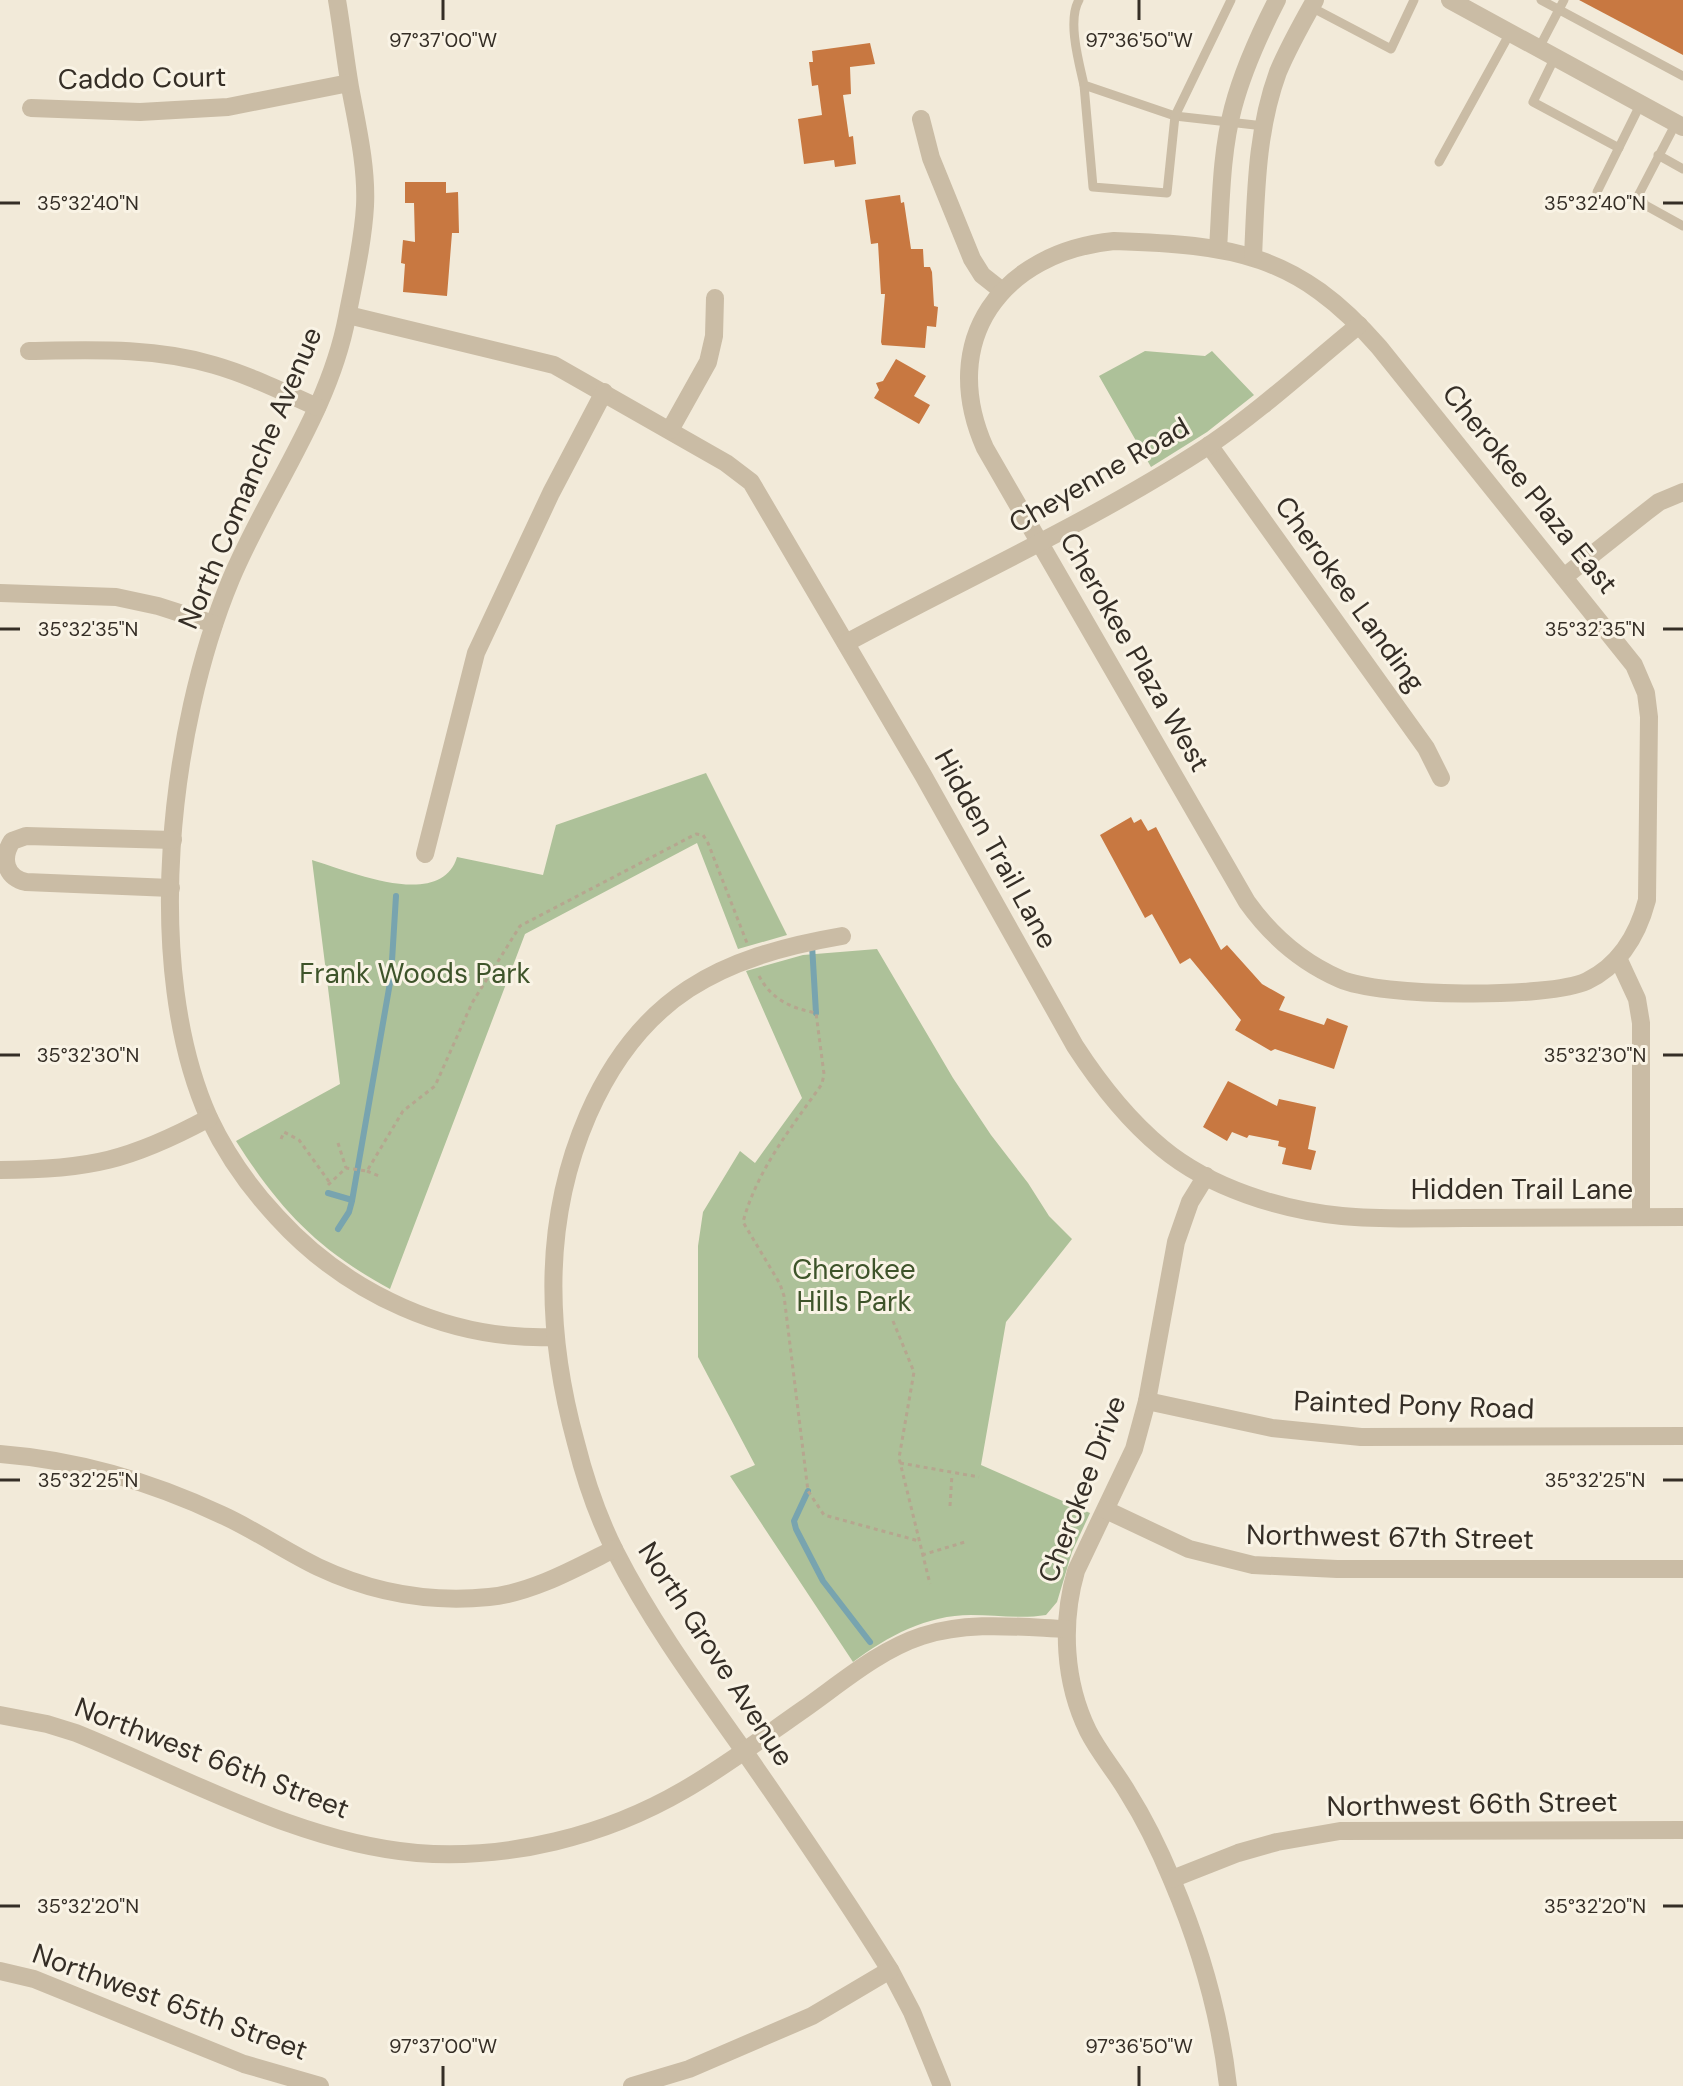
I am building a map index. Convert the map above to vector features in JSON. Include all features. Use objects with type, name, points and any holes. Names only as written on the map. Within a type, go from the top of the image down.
[{"type":"street","name":"North Comanche Avenue","points":[[337,0],[360,139],[365,204],[348,315],[341,346],[317,407],[248,542],[214,624],[189,723],[173,840],[171,888],[180,1021],[187,1053],[209,1118],[228,1153],[262,1201],[304,1244],[346,1276],[395,1305],[447,1323],[506,1336],[554,1337]]},
{"type":"street","points":[[1218,249],[1230,122],[1253,48],[1277,0]]},
{"type":"street","points":[[1450,0],[1679,125]]},
{"type":"street","points":[[1253,257],[1257,174],[1264,126],[1279,71],[1313,4]]},
{"type":"street","name":"Caddo Court","points":[[31,108],[140,112],[228,107],[349,83]]},
{"type":"street","points":[[921,119],[931,158],[972,259],[982,275],[1001,290]]},
{"type":"street","name":"Cherokee Plaza West","points":[[1253,257],[1218,249],[1114,241],[1090,244],[1046,258],[1022,273],[1001,290],[989,309],[972,353],[969,372],[972,410],[985,448],[1247,902],[1261,922],[1296,954],[1342,980],[1363,987],[1410,992],[1558,990],[1589,980],[1618,958]]},
{"type":"street","name":"Cherokee Plaza East","points":[[1253,257],[1304,279],[1331,298],[1359,325],[1634,665],[1646,693],[1649,717],[1647,900],[1641,925],[1618,958]]},
{"type":"street","points":[[670,430],[708,362],[714,336],[715,298]]},
{"type":"street","name":"Hidden Trail Lane","points":[[348,315],[546,362],[569,371],[733,468],[751,482],[923,775],[1020,952],[1090,1069],[1134,1121],[1163,1149],[1206,1176],[1243,1193],[1340,1216],[1683,1217]]},
{"type":"street","name":"Cheyenne Road","points":[[846,643],[1039,543],[1209,445],[1359,325]]},
{"type":"street","points":[[29,351],[113,350],[166,355],[212,365],[317,407]]},
{"type":"street","points":[[425,854],[476,653],[551,493],[604,392]]},
{"type":"street","name":"Cherokee Landing","points":[[1209,445],[1426,748],[1441,778]]},
{"type":"street","points":[[1564,577],[1659,502],[1683,492]]},
{"type":"street","points":[[0,593],[116,597],[158,606],[214,624]]},
{"type":"street","points":[[171,888],[26,882],[12,875],[7,868],[5,854],[12,841],[26,836],[173,840]]},
{"type":"street","name":"North Grove Avenue","points":[[842,936],[751,956],[706,977],[660,1011],[640,1031],[606,1078],[571,1162],[556,1229],[552,1286],[554,1337],[559,1375],[580,1459],[614,1549],[651,1615],[890,1970],[912,2012],[942,2086]]},
{"type":"street","points":[[1618,958],[1637,999],[1641,1023],[1641,1217]]},
{"type":"street","points":[[0,1170],[72,1168],[115,1160],[164,1142],[209,1118]]},
{"type":"street","name":"Cherokee Drive","points":[[1206,1176],[1190,1202],[1176,1242],[1147,1401],[1134,1449],[1076,1571],[1066,1629],[1071,1679],[1088,1731],[1128,1793],[1172,1879],[1204,1967],[1216,2013],[1228,2086]]},
{"type":"street","name":"Painted Pony Road","points":[[1147,1401],[1272,1428],[1348,1436],[1683,1436]]},
{"type":"street","points":[[0,1454],[97,1469],[150,1485],[222,1515],[319,1567],[355,1582],[387,1592],[425,1598],[492,1597],[527,1588],[614,1549]]},
{"type":"street","name":"Northwest 67th Street","points":[[1106,1510],[1189,1549],[1253,1565],[1337,1569],[1683,1569]]},
{"type":"street","name":"Northwest 66th Street","points":[[0,1715],[76,1733],[279,1819],[327,1836],[376,1848],[419,1853],[507,1850],[559,1840],[606,1826],[686,1790],[878,1658],[920,1636],[965,1627],[1066,1629]]},
{"type":"street","name":"Northwest 66th Street","points":[[1172,1879],[1264,1845],[1340,1831],[1683,1830]]},
{"type":"street","points":[[632,2086],[689,2069],[812,2016],[890,1970]]},
{"type":"street","name":"Northwest 65th Street","points":[[0,1971],[34,1979],[244,2064],[320,2086]]},
{"type":"lane","points":[[1079,0],[1075,6],[1075,45],[1084,85],[1093,187],[1167,193],[1175,116],[1231,0]]},
{"type":"lane","points":[[1313,4],[1391,49],[1414,0]]},
{"type":"lane","points":[[1541,0],[1561,5],[1683,76]]},
{"type":"lane","points":[[1561,5],[1533,102],[1619,148]]},
{"type":"lane","points":[[1439,162],[1510,33]]},
{"type":"lane","points":[[1084,85],[1175,116],[1264,126]]},
{"type":"lane","points":[[1597,192],[1641,103]]},
{"type":"lane","points":[[1679,125],[1658,155],[1641,188],[1641,201],[1683,226]]},
{"type":"lane","points":[[1658,155],[1683,169]]},
{"type":"path","points":[[365,1171],[403,1111],[435,1086],[472,1003],[520,926],[696,834],[703,835],[761,981],[774,997],[795,1009],[816,1013],[824,1074],[822,1084],[763,1169],[743,1222],[784,1296],[808,1491],[824,1515],[919,1541]]},
{"type":"path","points":[[281,1139],[284,1132],[299,1140],[329,1184],[348,1168]]},
{"type":"path","points":[[338,1143],[348,1168]]},
{"type":"path","points":[[348,1168],[379,1176]]},
{"type":"path","points":[[893,1321],[914,1372],[900,1463],[930,1584]]},
{"type":"path","points":[[900,1463],[979,1477]]},
{"type":"path","points":[[950,1506],[952,1472]]},
{"type":"path","points":[[922,1555],[965,1542]]},
{"type":"green space","points":[[1145,351],[1205,356],[1212,351],[1254,395],[1207,432],[1151,467],[1099,376]]},
{"type":"green space","name":"Frank Woods Park","points":[[706,773],[787,935],[738,949],[697,843],[525,934],[390,1289],[321,1243],[268,1188],[236,1141],[340,1084],[312,860],[370,878],[414,885],[433,882],[448,873],[457,857],[543,875],[556,825]]},
{"type":"green space","name":"Cherokee Hills Park","points":[[877,949],[953,1078],[991,1135],[1049,1216],[1072,1239],[1006,1322],[981,1465],[1090,1513],[1072,1552],[1057,1602],[1046,1615],[971,1615],[939,1619],[894,1636],[853,1662],[730,1476],[755,1465],[698,1357],[698,1246],[703,1212],[740,1151],[755,1163],[802,1098],[746,971],[803,955]]},
{"type":"building","points":[[1579,0],[1683,0],[1683,55]]},
{"type":"building","points":[[870,43],[875,64],[850,67],[851,94],[843,95],[856,164],[835,167],[834,160],[804,164],[798,119],[822,115],[818,85],[812,86],[809,62],[813,62],[812,51]]},
{"type":"building","points":[[405,182],[446,182],[446,193],[458,192],[459,233],[452,233],[447,296],[403,292],[403,240],[415,242],[414,203],[405,203]]},
{"type":"building","points":[[900,195],[901,203],[904,202],[911,249],[923,249],[924,267],[930,267],[932,272],[934,306],[938,307],[936,327],[927,326],[925,348],[882,345],[881,342],[885,294],[881,294],[878,243],[871,244],[865,200]]},
{"type":"building","points":[[896,359],[926,376],[914,396],[930,405],[919,424],[874,398],[879,390],[876,383],[883,381]]},
{"type":"building","points":[[1131,817],[1134,823],[1141,819],[1148,831],[1156,827],[1221,950],[1227,945],[1262,984],[1285,997],[1279,1010],[1324,1025],[1327,1018],[1348,1026],[1334,1069],[1275,1049],[1271,1051],[1235,1030],[1241,1020],[1190,958],[1180,964],[1152,914],[1145,918],[1100,835]]},
{"type":"building","points":[[1228,1081],[1277,1106],[1279,1099],[1316,1107],[1308,1149],[1316,1151],[1311,1170],[1282,1164],[1286,1148],[1278,1146],[1279,1141],[1249,1135],[1247,1138],[1232,1132],[1227,1141],[1203,1127]]},
{"type":"waterway","points":[[338,1229],[352,1201],[391,977],[396,896]]},
{"type":"waterway","points":[[812,945],[816,1013]]},
{"type":"waterway","points":[[328,1193],[352,1200]]},
{"type":"waterway","points":[[808,1491],[794,1521],[796,1529],[823,1581],[870,1642]]}]
